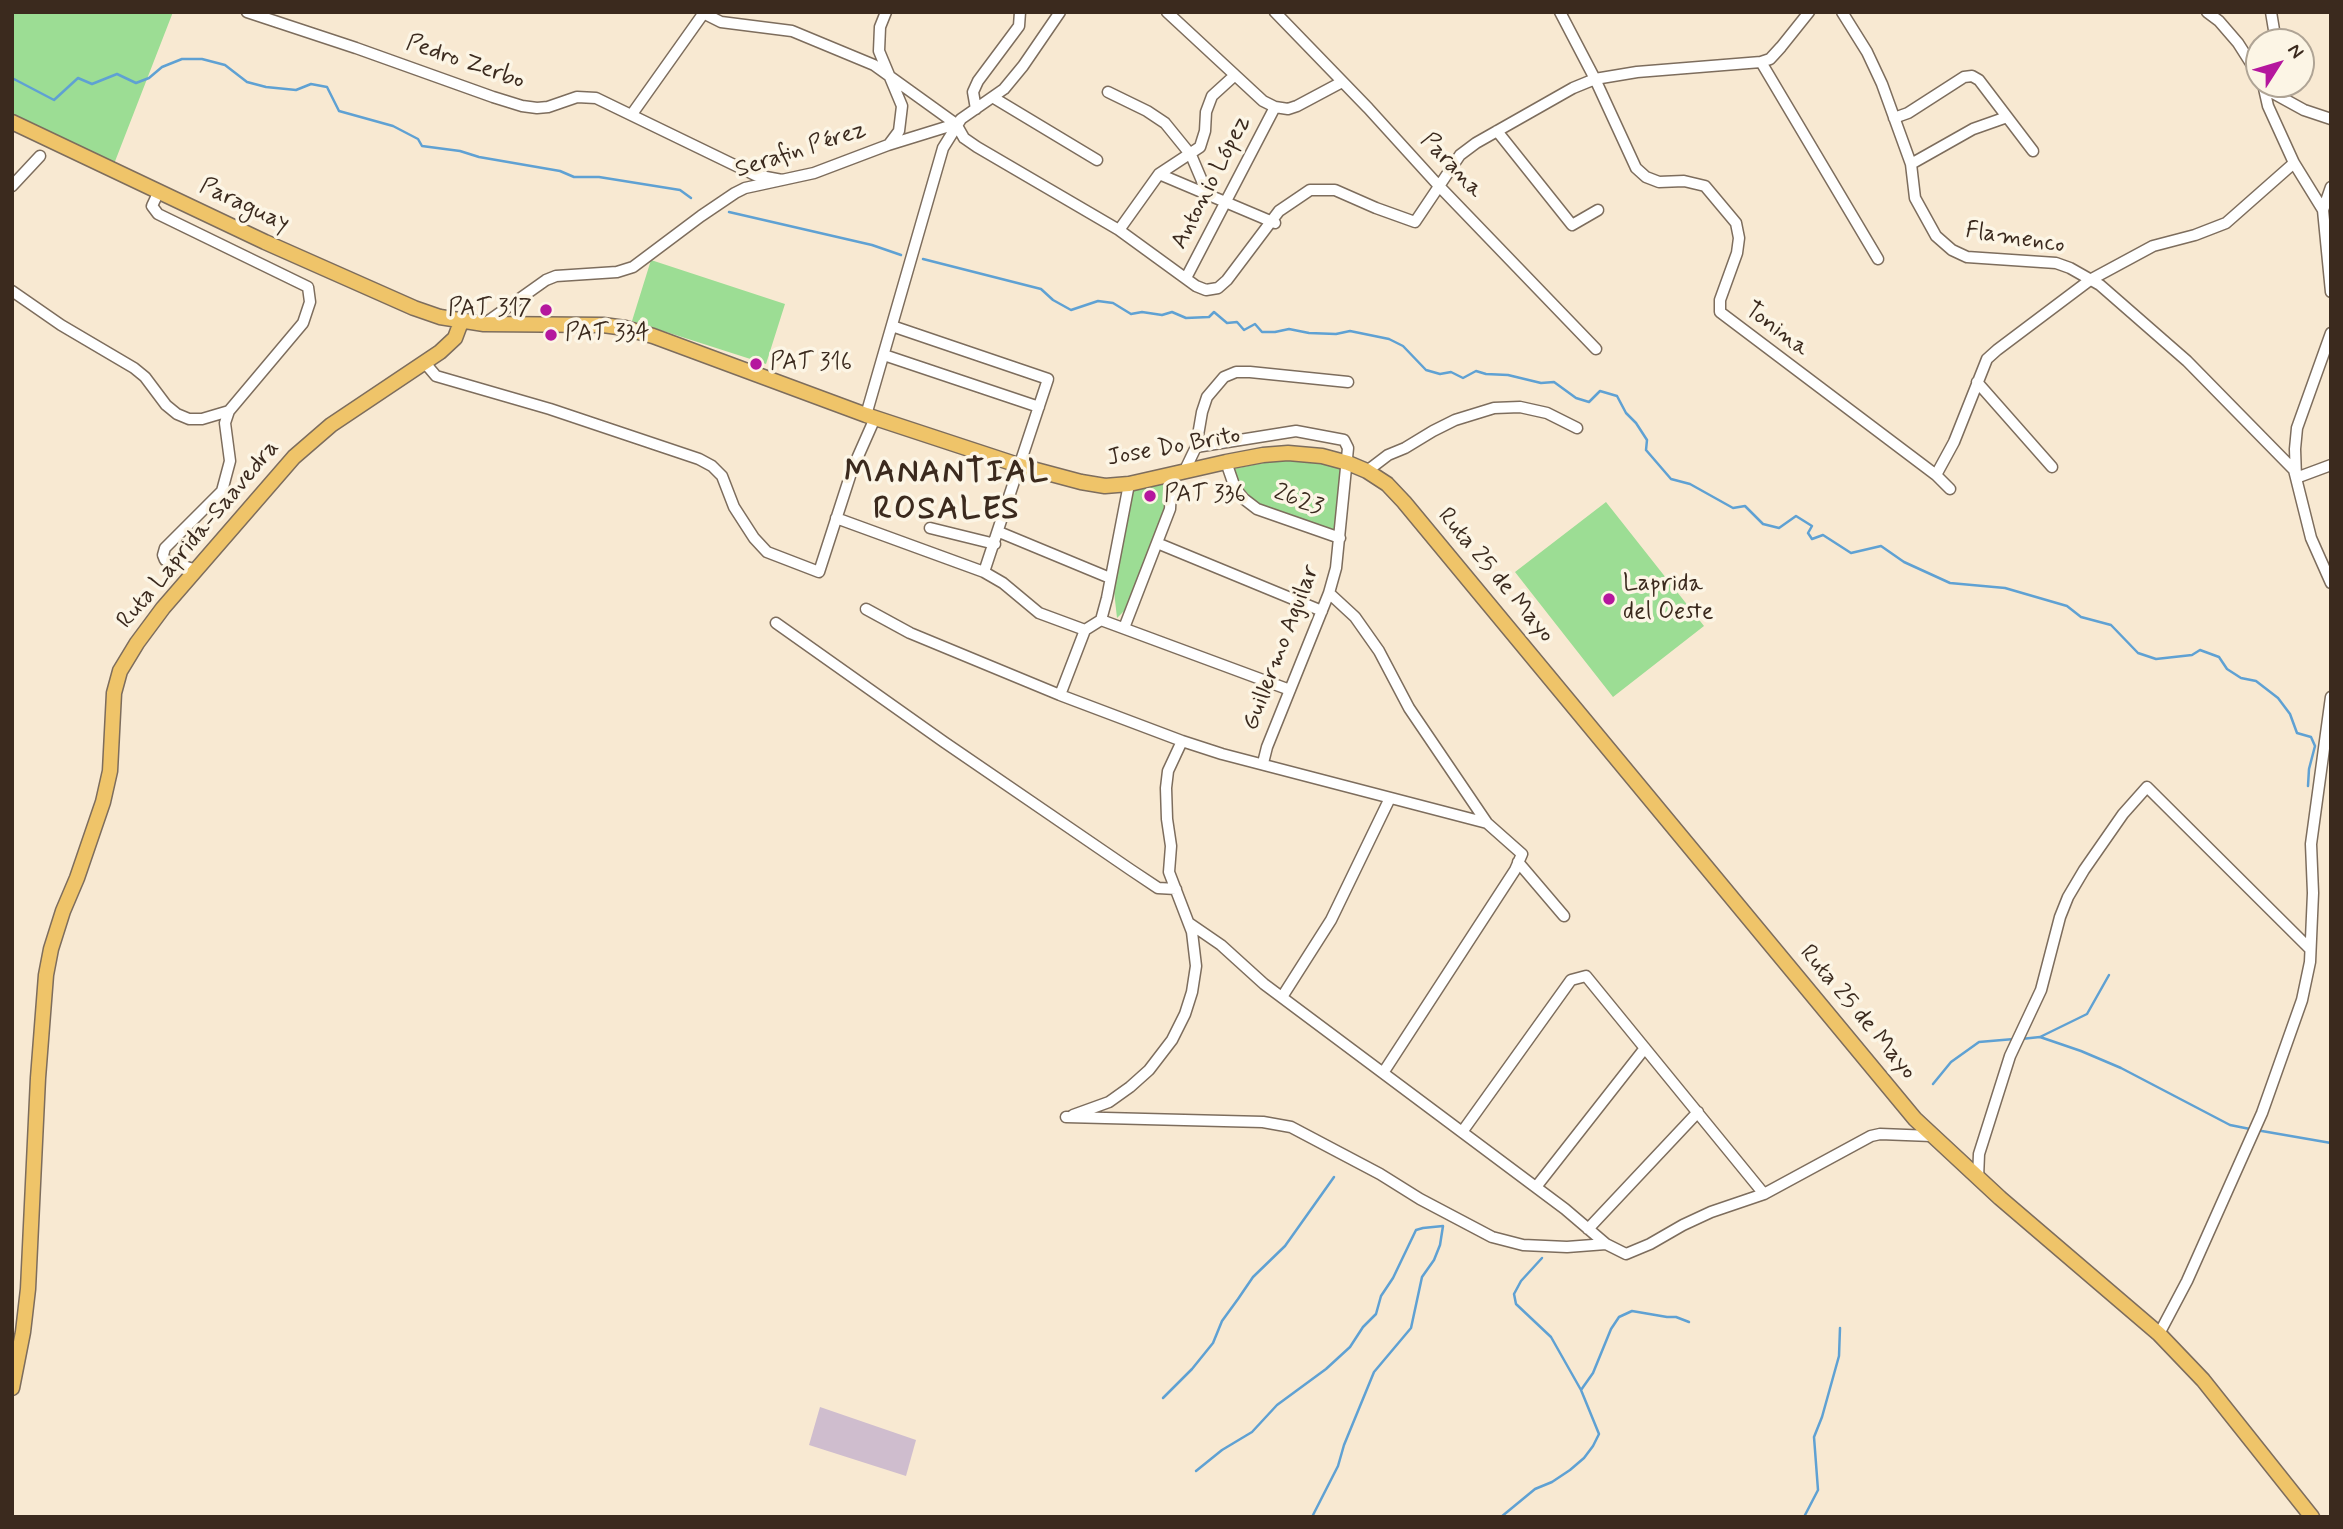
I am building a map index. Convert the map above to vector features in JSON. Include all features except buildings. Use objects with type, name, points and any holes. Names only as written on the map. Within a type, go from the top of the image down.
[{"type":"main road","name":"Paraguay","points":[[12,122],[265,242],[414,308],[461,322]]},
{"type":"main road","name":"Jose Do Brito","points":[[461,322],[603,325],[625,328],[871,417],[1021,466],[1081,482],[1105,486],[1129,484],[1226,462],[1288,453],[1322,456],[1367,471],[1387,484],[1404,502]]},
{"type":"main road","name":"Ruta Laprida-Saavedra","points":[[12,1388],[28,1289],[37,1078],[46,975],[51,949],[103,802],[110,771],[114,693],[120,671],[144,634],[257,498],[310,441],[425,363],[455,338],[461,322]]},
{"type":"main road","name":"Ruta 25 de Mayo","points":[[1404,502],[1906,1108],[1978,1178],[2159,1334],[2203,1380],[2312,1517]]},
{"type":"street","name":"Pedro Zerbo","points":[[247,12],[522,106],[548,107],[577,97],[596,98],[755,175],[782,180]]},
{"type":"street","points":[[886,12],[880,27],[879,51],[902,106],[899,131],[888,145]]},
{"type":"street","points":[[976,109],[973,92],[978,81],[1019,26],[1020,12]]},
{"type":"street","points":[[425,363],[436,376],[550,409],[699,459],[722,476],[734,507],[754,538],[767,552],[819,572],[871,417],[884,355],[943,148],[956,124],[994,98],[1023,66],[1060,12]]},
{"type":"street","points":[[1167,12],[1234,76],[1263,101],[1275,107],[1288,109],[1297,106],[1342,82]]},
{"type":"street","name":"Parana","points":[[1275,12],[1596,349]]},
{"type":"street","name":"Tonina","points":[[1560,12],[1595,79],[1636,168],[1646,177],[1659,182],[1684,181],[1704,186],[1735,223],[1740,239],[1720,300],[1720,313],[1936,475],[1950,489]]},
{"type":"street","points":[[632,114],[702,13],[721,22],[792,31],[874,65],[956,124],[964,138],[977,147],[1119,230],[1206,290],[1218,288],[1227,280],[1279,211],[1310,190],[1335,190],[1415,222],[1460,155],[1476,143],[1573,88],[1595,79],[1637,72],[1761,62],[1770,59],[1809,12]]},
{"type":"street","name":"Flamenco","points":[[1842,12],[1867,52],[1882,84],[1912,164],[1915,198],[1936,236],[1952,250],[1967,257],[2056,264],[2070,268],[2110,293],[2187,361],[2294,470],[2295,478]]},
{"type":"street","points":[[2207,12],[2219,21],[2245,54]]},
{"type":"street","points":[[1761,62],[1878,259]]},
{"type":"street","points":[[1119,230],[1159,174],[1200,147],[1206,131],[1206,112],[1212,96],[1234,76]]},
{"type":"street","points":[[1894,118],[1908,113],[1964,77],[1972,76],[1979,80],[2033,151]]},
{"type":"street","points":[[1108,92],[1165,123],[1191,155],[1208,195]]},
{"type":"street","points":[[994,98],[1097,160]]},
{"type":"street","points":[[2266,98],[2294,163],[2323,210]]},
{"type":"street","points":[[2284,98],[2304,110],[2331,119]]},
{"type":"street","name":"Antonio López","points":[[1186,278],[1275,107]]},
{"type":"street","points":[[1912,164],[1973,129],[2007,117]]},
{"type":"street","name":"Serafin Pérez","points":[[484,324],[546,280],[556,276],[617,272],[633,267],[734,193],[745,188],[814,173],[888,145],[956,124]]},
{"type":"street","points":[[1497,131],[1572,225],[1598,209]]},
{"type":"street","points":[[12,186],[40,156]]},
{"type":"street","points":[[1936,475],[1954,442],[1987,359],[1997,350],[2090,280],[2153,246],[2195,235],[2226,223],[2294,163]]},
{"type":"street","points":[[1159,174],[1273,222]]},
{"type":"street","points":[[2331,187],[2323,210],[2331,292]]},
{"type":"street","points":[[159,191],[152,206],[158,214],[308,287],[310,302],[303,323],[229,411],[225,430],[230,461],[222,491],[165,548],[165,560],[197,570]]},
{"type":"street","points":[[12,291],[61,325],[134,368],[177,414],[189,419],[202,419],[229,411]]},
{"type":"street","points":[[892,326],[1048,379],[984,572]]},
{"type":"street","points":[[2331,332],[2297,428],[2295,478],[2311,538],[2331,583]]},
{"type":"street","points":[[884,355],[1040,407]]},
{"type":"street","points":[[1125,628],[1170,509],[1178,473],[1196,447],[1207,397],[1224,377],[1236,372],[1250,372],[1348,382]]},
{"type":"street","points":[[1977,382],[2052,467]]},
{"type":"street","points":[[1367,471],[1388,455],[1455,419],[1494,408],[1520,407],[1547,413],[1577,428]]},
{"type":"street","points":[[1196,447],[1296,431],[1344,440],[1348,448],[1348,463]]},
{"type":"street","name":"2623","points":[[1226,462],[1235,488],[1257,509],[1340,538]]},
{"type":"street","name":"Guillermo Aguilar","points":[[1264,763],[1267,747],[1329,593],[1336,568],[1348,463]]},
{"type":"street","points":[[2295,478],[2331,466]]},
{"type":"street","points":[[1060,695],[1085,630],[1101,620],[1129,484]]},
{"type":"street","points":[[836,518],[984,572],[1003,583],[1039,613],[1085,630]]},
{"type":"street","points":[[930,528],[997,538],[1110,578]]},
{"type":"street","points":[[1157,543],[1322,611]]},
{"type":"street","points":[[1329,593],[1355,617],[1379,651],[1409,708],[1487,823],[1522,854],[1382,1073]]},
{"type":"street","points":[[866,609],[910,633],[1060,695],[1182,741],[1222,754],[1487,823]]},
{"type":"street","points":[[1101,620],[1290,690]]},
{"type":"street","points":[[776,623],[1158,888],[1176,889]]},
{"type":"street","points":[[2159,1334],[2187,1280],[2262,1113],[2302,1000],[2310,949],[2313,893],[2311,844],[2331,697]]},
{"type":"street","points":[[1182,741],[1168,771],[1166,788],[1171,846],[1169,872],[1192,932],[1196,966],[1192,992],[1172,1040],[1149,1070],[1109,1102],[1066,1117],[1263,1122],[1291,1127],[1492,1237],[1523,1245],[1567,1247],[1606,1244]]},
{"type":"street","points":[[1978,1178],[1979,1154],[2010,1056],[2041,990],[2060,917],[2068,897],[2123,814],[2147,786],[2310,949]]},
{"type":"street","points":[[1282,997],[1331,920],[1390,798]]},
{"type":"street","points":[[1518,862],[1564,916]]},
{"type":"street","points":[[1189,923],[1221,945],[1282,997],[1536,1187],[1606,1244],[1626,1254],[1712,1212],[1764,1194],[1871,1136],[1932,1136]]},
{"type":"street","points":[[1462,1132],[1571,980],[1586,976],[1764,1194]]},
{"type":"street","points":[[1536,1187],[1645,1048]]},
{"type":"street","points":[[1588,1228],[1698,1112]]},
{"type":"shaded area","points":[[820,1407],[916,1440],[906,1476],[809,1445]]},
{"type":"green space","points":[[12,12],[173,12],[114,164],[12,118]]},
{"type":"green space","points":[[651,260],[785,304],[766,364],[632,321]]},
{"type":"green space","points":[[1283,459],[1320,460],[1342,466],[1340,532],[1257,503],[1242,488],[1233,469]]},
{"type":"green space","points":[[1167,480],[1165,508],[1126,609],[1117,618],[1113,582],[1132,491]]},
{"type":"green space","name":"Laprida del Oeste","points":[[1606,502],[1704,626],[1613,697],[1515,572]]},
{"type":"waterway","points":[[12,78],[54,100],[78,78],[92,84],[117,74],[136,83],[149,78],[162,67],[182,59],[202,59],[225,65],[247,82],[266,87],[296,90],[311,84],[327,87],[339,111],[393,126],[418,139],[422,146],[560,171],[574,177],[599,177],[680,190],[691,198]]},
{"type":"waterway","points":[[729,212],[872,245],[901,255]]},
{"type":"waterway","points":[[923,259],[1041,289],[1053,300],[1071,310],[1098,301],[1113,303],[1131,314],[1142,312],[1162,315],[1172,312],[1186,318],[1209,317],[1214,312],[1227,323],[1237,322],[1244,330],[1255,324],[1262,332],[1289,329],[1336,334],[1350,331],[1389,339],[1403,346],[1426,370],[1440,374],[1451,372],[1463,378],[1476,371],[1541,383],[1554,382],[1576,398],[1589,402],[1600,391],[1617,396],[1626,413],[1647,440],[1646,450],[1671,479],[1690,484],[1733,508],[1745,506],[1763,524],[1779,528],[1796,516],[1812,526],[1808,533],[1812,539],[1823,535],[1851,553],[1881,546],[1904,562],[1950,583],[2005,588],[2067,606],[2081,617],[2111,625],[2138,653],[2156,659],[2192,655],[2200,650],[2219,657],[2227,669],[2241,678],[2256,681],[2278,698],[2290,714],[2297,733],[2311,737],[2315,746],[2308,786]]},
{"type":"waterway","points":[[2040,1037],[2087,1014],[2109,975]]},
{"type":"waterway","points":[[2021,1039],[2040,1037],[2081,1051],[2121,1068],[2230,1125],[2250,1129]]},
{"type":"waterway","points":[[1933,1084],[1951,1062],[1979,1042],[2014,1039]]},
{"type":"waterway","points":[[2256,1130],[2331,1143]]},
{"type":"waterway","points":[[1163,1398],[1213,1343],[1222,1321],[1253,1277],[1285,1246],[1334,1177]]},
{"type":"waterway","points":[[1196,1471],[1222,1450],[1252,1432],[1277,1405],[1326,1369],[1350,1347],[1363,1327],[1376,1314],[1381,1296],[1393,1278],[1416,1230],[1443,1226],[1434,1260],[1422,1277],[1411,1328],[1374,1372],[1338,1466],[1312,1517]]},
{"type":"waterway","points":[[1542,1258],[1521,1281],[1514,1294],[1516,1304],[1551,1337],[1581,1390]]},
{"type":"waterway","points":[[1501,1517],[1535,1489],[1570,1470],[1593,1446],[1599,1434],[1581,1390],[1593,1373],[1611,1329],[1619,1317],[1632,1311],[1676,1317],[1689,1322]]},
{"type":"waterway","points":[[1804,1517],[1818,1490],[1814,1437],[1839,1356],[1840,1328]]},
{"type":"place","name":"PAT 317","points":[[546,310]]},
{"type":"place","name":"PAT 334","points":[[551,335]]},
{"type":"place","name":"PAT 316","points":[[756,364]]},
{"type":"place","name":"PAT 336","points":[[1150,496]]},
{"type":"place","name":"Laprida del Oeste","points":[[1609,599]]},
{"type":"district","name":"MANANTIAL ROSALES","points":[[947,492]]}]
